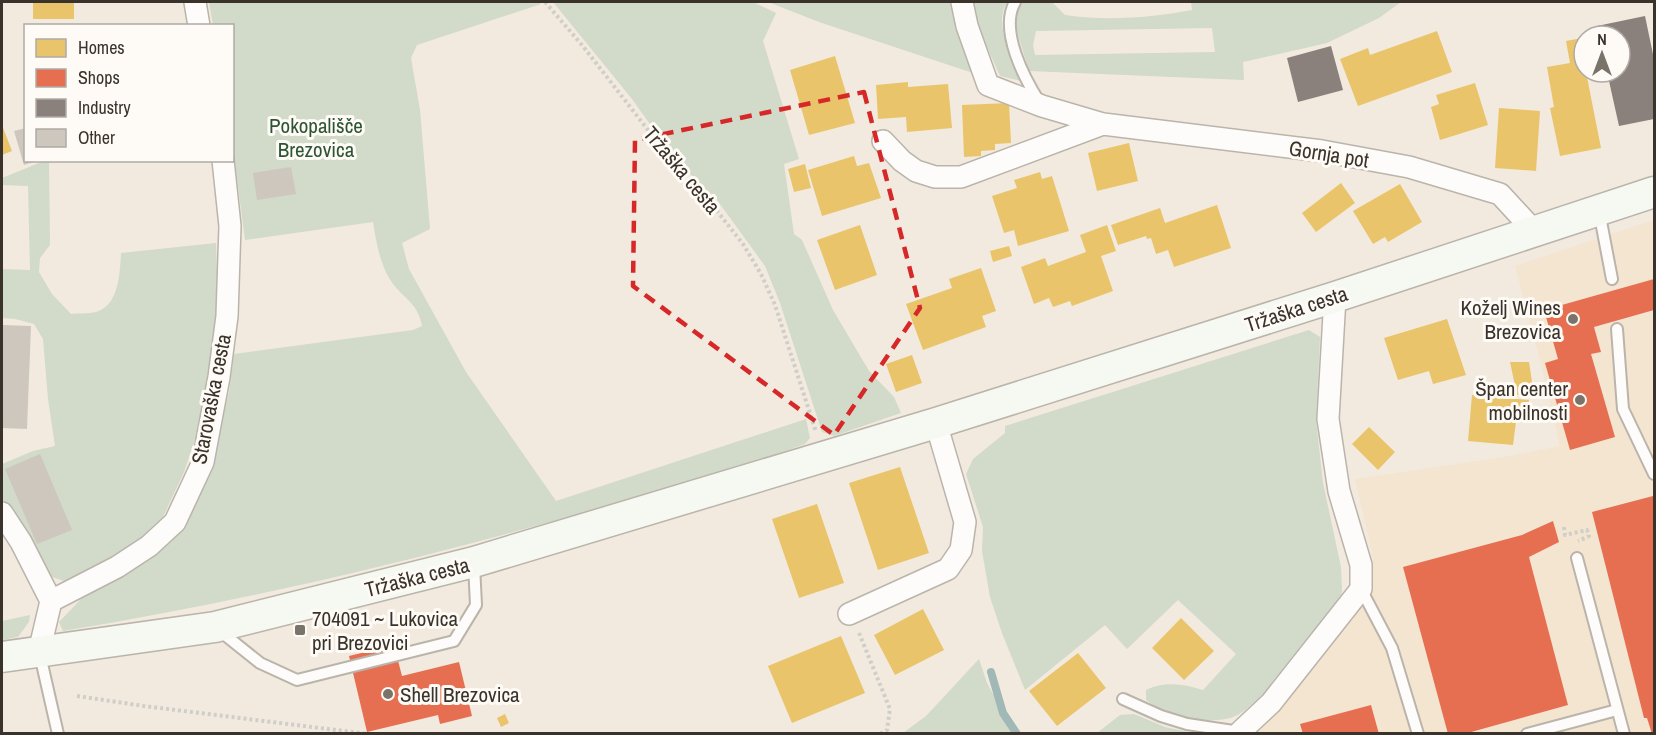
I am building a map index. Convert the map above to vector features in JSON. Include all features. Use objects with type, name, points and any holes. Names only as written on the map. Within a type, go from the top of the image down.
[{"type":"main road","name":"Tržaška cesta","points":[[2,657],[215,627],[474,562],[936,423],[1335,297],[1654,192]]},
{"type":"street","points":[[195,2],[199,24]]},
{"type":"street","name":"Gornja pot","points":[[962,2],[967,26],[988,85],[1042,106],[1103,124],[1322,151],[1409,167],[1500,194],[1535,232]]},
{"type":"street","name":"Gornja pot","points":[[883,141],[902,161],[916,171],[935,177],[961,177],[1103,124]]},
{"type":"street","name":"Starovaška cesta","points":[[51,601],[117,567],[149,546],[175,522],[202,462],[219,377],[227,316],[230,226],[223,162]]},
{"type":"street","points":[[1240,732],[1271,703],[1361,589],[1361,565],[1339,491],[1328,419],[1335,297]]},
{"type":"street","points":[[849,614],[948,569],[961,550],[965,522],[936,423]]},
{"type":"street","points":[[2,513],[21,542],[51,601],[39,652]]},
{"type":"lane","points":[[1015,2],[1010,9],[1009,24],[1012,38],[1019,64],[1042,106]]},
{"type":"lane","points":[[1599,211],[1612,279]]},
{"type":"lane","points":[[1617,329],[1623,409],[1654,474]]},
{"type":"lane","points":[[1577,558],[1624,734]]},
{"type":"lane","points":[[215,627],[260,663],[297,680],[443,644],[454,641],[476,604],[474,562]]},
{"type":"lane","points":[[1361,589],[1392,648],[1418,734]]},
{"type":"lane","points":[[39,652],[58,734]]},
{"type":"lane","points":[[1123,699],[1161,716],[1187,724],[1240,732]]},
{"type":"lane","points":[[1527,734],[1617,710]]},
{"type":"path","name":"Tržaška cesta","points":[[546,2],[669,157],[717,211],[743,244],[761,273],[775,305],[824,458]]},
{"type":"path","points":[[1564,527],[1565,535],[1587,530],[1589,536],[1568,545]]},
{"type":"path","points":[[849,614],[890,709],[887,730],[880,734]]},
{"type":"path","points":[[77,696],[368,734]]},
{"type":"highlighted area","points":[[864,92],[920,308],[834,435],[633,286],[635,140]]},
{"type":"shaded area","points":[[1654,220],[1654,733],[1257,734],[1352,619],[1372,590],[1373,557],[1355,479],[1504,457],[1560,446],[1515,266]]},
{"type":"green space","name":"Pokopališče Brezovica","points":[[209,2],[539,2],[541,4],[417,45],[411,58],[420,110],[430,229],[402,243],[409,269],[466,372],[556,501],[806,419],[810,438],[805,444],[736,467],[481,541],[273,591],[63,631],[59,622],[83,597],[153,556],[211,466],[229,392],[234,354],[413,330],[422,326],[414,306],[387,275],[379,253],[373,222],[245,240],[234,155],[234,24],[213,24]]},
{"type":"green space","points":[[553,2],[753,2],[776,13],[763,41],[799,159],[784,164],[794,234],[802,240],[833,310],[869,371],[894,397],[901,413],[834,436],[822,432],[780,303],[765,266],[717,200],[692,176],[659,137],[632,99]]},
{"type":"green space","points":[[768,2],[954,2],[963,47],[976,74],[819,22]]},
{"type":"green space","points":[[967,2],[1007,2],[1003,12],[1003,31],[1021,81],[1000,76]]},
{"type":"green space","points":[[1018,2],[1052,2],[1065,15],[1113,18],[1144,17],[1192,10],[1191,2],[1401,2],[1379,18],[1327,43],[1243,62],[1244,80],[1029,71],[1014,22]],"holes":[[[1212,28],[1215,52],[1035,55],[1033,45],[1036,31]]]},
{"type":"green space","points":[[42,162],[49,162],[50,245],[40,258],[39,272],[52,294],[71,314],[96,312],[104,309],[109,303],[117,287],[121,253],[216,243],[218,301],[205,394],[196,437],[184,472],[163,517],[137,541],[96,567],[64,581],[52,577],[2,496],[2,464],[33,451],[55,446],[43,339],[34,324],[2,318],[2,269],[30,270],[28,186],[2,185],[2,178]]},
{"type":"green space","points":[[1309,330],[1320,337],[1316,420],[1323,483],[1341,567],[1342,591],[1338,605],[1271,686],[1242,712],[1230,718],[1197,720],[1180,717],[1165,712],[1146,700],[1146,690],[1160,685],[1181,685],[1203,690],[1236,654],[1178,600],[1127,649],[1105,625],[1025,690],[990,597],[982,551],[983,527],[966,474],[973,459],[1005,433],[1005,426]]},
{"type":"green space","points":[[30,615],[29,622],[18,637],[2,640],[2,621]]},
{"type":"green space","points":[[979,659],[987,683],[1014,733],[903,733],[926,716]]},
{"type":"green space","points":[[1134,714],[1165,727],[1193,733],[1097,733],[1120,715]]},
{"type":"building: Homes","points":[[33,2],[74,2],[74,19],[33,19]]},
{"type":"building: Homes","points":[[1437,31],[1452,72],[1358,106],[1340,59],[1368,48],[1370,55]]},
{"type":"building: Homes","points":[[1572,40],[1572,84],[1588,84],[1601,148],[1560,156],[1550,108],[1554,107],[1547,67],[1570,63],[1566,41]]},
{"type":"building: Homes","points":[[835,56],[855,123],[809,135],[790,70]]},
{"type":"building: Homes","points":[[908,82],[908,87],[948,84],[952,128],[907,132],[906,117],[878,119],[876,85]]},
{"type":"building: Homes","points":[[1475,83],[1488,125],[1440,140],[1431,107],[1439,104],[1436,95]]},
{"type":"building: Homes","points":[[1009,103],[1011,143],[995,144],[995,150],[981,151],[981,156],[964,157],[962,105]]},
{"type":"building: Homes","points":[[1499,108],[1540,111],[1536,171],[1495,168]]},
{"type":"building: Homes","points":[[2,125],[12,151],[2,155]]},
{"type":"building: Homes","points":[[1129,143],[1138,181],[1097,191],[1088,153]]},
{"type":"building: Homes","points":[[854,156],[857,166],[869,163],[881,198],[822,216],[808,170]]},
{"type":"building: Homes","points":[[805,164],[811,188],[794,192],[788,169]]},
{"type":"building: Homes","points":[[1040,172],[1042,179],[1052,176],[1069,231],[1018,246],[1014,230],[1004,233],[992,196],[1017,188],[1014,180]]},
{"type":"building: Homes","points":[[1341,183],[1355,203],[1316,232],[1302,213]]},
{"type":"building: Homes","points":[[1400,184],[1422,222],[1388,242],[1385,237],[1373,244],[1353,211]]},
{"type":"building: Homes","points":[[1217,205],[1231,248],[1174,267],[1168,250],[1156,254],[1151,238],[1147,239],[1146,236],[1118,245],[1111,225],[1160,208],[1165,223]]},
{"type":"building: Homes","points":[[860,225],[877,275],[835,290],[817,240]]},
{"type":"building: Homes","points":[[1107,225],[1116,251],[1101,256],[1113,291],[1072,306],[1070,301],[1053,307],[1049,298],[1034,304],[1021,267],[1045,258],[1048,266],[1086,252],[1080,235]]},
{"type":"building: Homes","points":[[1009,246],[1012,256],[993,262],[990,251]]},
{"type":"building: Homes","points":[[981,268],[996,311],[982,316],[986,327],[923,350],[906,304],[952,288],[949,279]]},
{"type":"building: Homes","points":[[1447,319],[1466,375],[1433,384],[1429,371],[1398,380],[1384,338]]},
{"type":"building: Homes","points":[[912,355],[922,383],[896,392],[886,364]]},
{"type":"building: Homes","points":[[1510,362],[1529,362],[1534,395],[1517,395]]},
{"type":"building: Homes","points":[[1472,395],[1529,400],[1526,423],[1516,422],[1513,445],[1468,441]]},
{"type":"building: Homes","points":[[1369,427],[1395,452],[1378,470],[1352,444]]},
{"type":"building: Homes","points":[[900,467],[929,553],[878,570],[849,483]]},
{"type":"building: Homes","points":[[817,504],[844,583],[799,598],[772,519]]},
{"type":"building: Homes","points":[[923,609],[944,650],[895,675],[874,635]]},
{"type":"building: Homes","points":[[1181,618],[1214,651],[1184,680],[1152,648]]},
{"type":"building: Homes","points":[[841,636],[865,693],[792,723],[768,666]]},
{"type":"building: Homes","points":[[1078,653],[1106,688],[1057,726],[1029,691]]},
{"type":"building: Homes","points":[[505,714],[509,723],[501,727],[497,718]]},
{"type":"building: Shops","name":"Špan center mobilnosti","points":[[1654,279],[1654,310],[1594,327],[1601,352],[1591,354],[1615,437],[1570,450],[1545,363],[1558,359],[1544,310]]},
{"type":"building: Shops","points":[[1653,496],[1654,734],[1652,734],[1647,718],[1644,718],[1592,512]]},
{"type":"building: Shops","points":[[1553,521],[1559,542],[1529,557],[1568,705],[1464,734],[1448,734],[1403,567],[1522,535]]},
{"type":"building: Shops","points":[[394,645],[402,676],[459,662],[472,716],[440,724],[438,715],[367,732],[349,656]]},
{"type":"building: Shops","points":[[1371,705],[1379,734],[1303,734],[1300,724]]},
{"type":"building: Industry","points":[[1645,16],[1654,59],[1654,119],[1619,126],[1610,84],[1632,84],[1632,24],[1607,24]]},
{"type":"building: Industry","points":[[1331,46],[1343,90],[1298,102],[1287,58]]},
{"type":"building: Other","points":[[24,128],[24,162],[33,162],[24,165],[14,131]]},
{"type":"building: Other","points":[[291,167],[296,194],[257,200],[253,173]]},
{"type":"building: Other","points":[[2,325],[31,326],[27,429],[2,428]]},
{"type":"building: Other","points":[[40,454],[72,530],[37,544],[5,469]]},
{"type":"waterway","points":[[991,672],[1003,713],[1017,734]]},
{"type":"place","name":"Koželj Wines Brezovica","points":[[1573,319]]},
{"type":"place","name":"Špan center mobilnosti","points":[[1580,400]]},
{"type":"place","name":"704091 ~ Lukovica pri Brezovici","points":[[300,630]]},
{"type":"place","name":"Shell Brezovica","points":[[388,694]]}]
